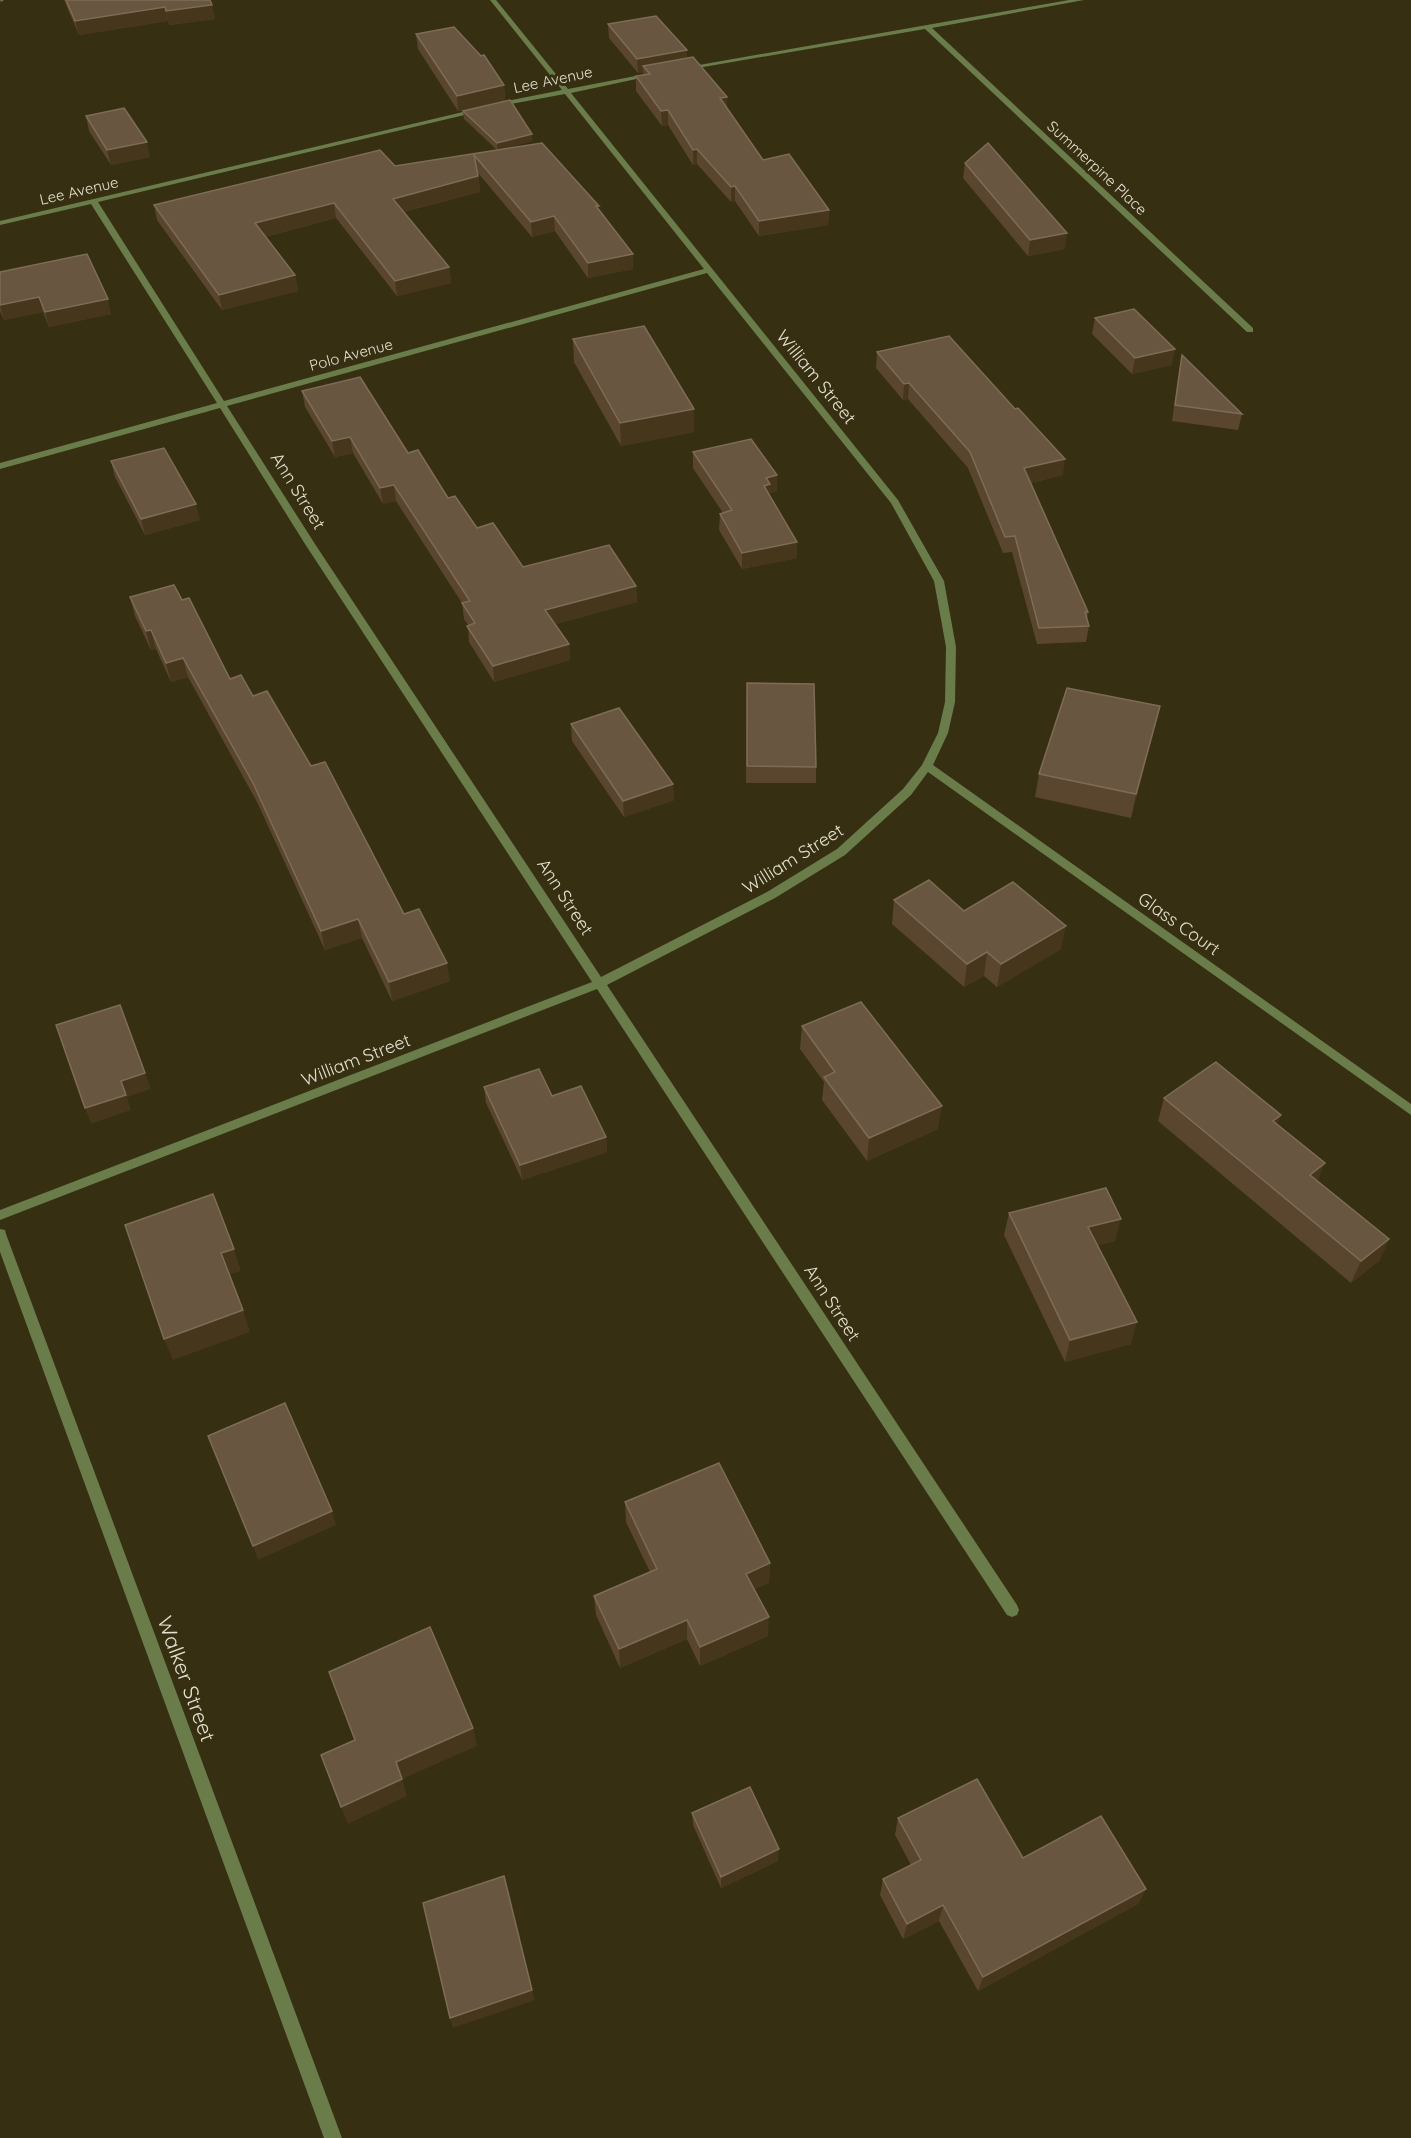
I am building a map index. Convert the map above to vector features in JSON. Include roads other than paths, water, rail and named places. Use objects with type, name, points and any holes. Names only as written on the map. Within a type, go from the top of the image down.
[{"type":"street","name":"William Street","points":[[0,1215],[600,983],[771,895],[842,852],[907,792],[927,766],[943,733],[950,702],[951,647],[939,581],[895,502],[494,0]]},
{"type":"street","points":[[676,70],[1082,0]]},
{"type":"street","name":"Summerpine Place","points":[[926,26],[1250,330]]},
{"type":"street","name":"Lee Avenue","points":[[0,223],[565,90],[665,72]]},
{"type":"street","name":"Ann Street","points":[[93,201],[310,544],[1012,1610]]},
{"type":"street","name":"Polo Avenue","points":[[0,466],[709,270]]},
{"type":"street","name":"Glass Court","points":[[927,766],[1411,1110]]},
{"type":"street","name":"Walker Street","points":[[0,1234],[333,2138]]}]
